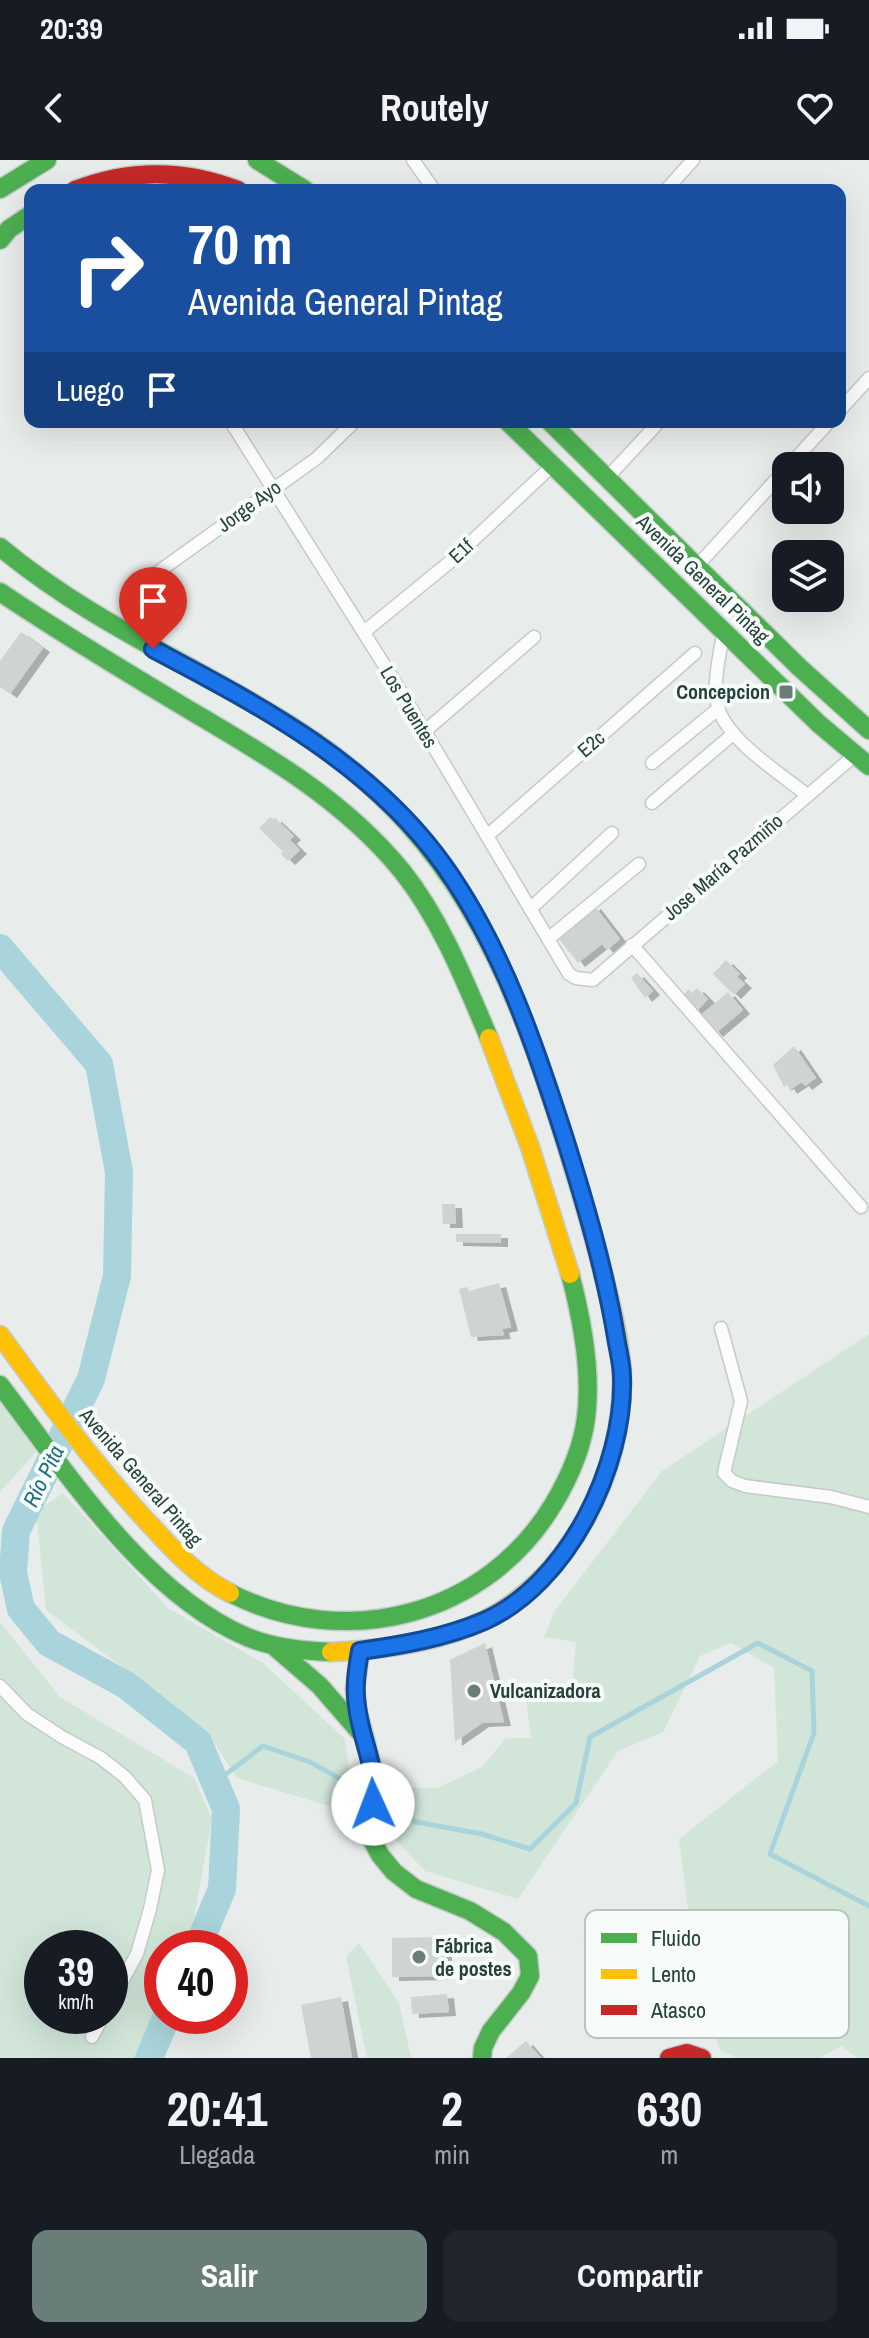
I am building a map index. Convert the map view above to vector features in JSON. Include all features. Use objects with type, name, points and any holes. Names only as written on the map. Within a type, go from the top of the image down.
[{"type":"main road","points":[[0,189],[47,160]]},
{"type":"main road","points":[[262,161],[296,184]]},
{"type":"main road","points":[[88,184],[143,174],[189,176],[217,184]]},
{"type":"main road","points":[[0,240],[24,219]]},
{"type":"main road","name":"Avenida General Pintag","points":[[514,428],[819,724],[862,761]]},
{"type":"main road","name":"Avenida General Pintag","points":[[556,428],[799,667],[869,730]]},
{"type":"main road","points":[[0,547],[33,576],[127,635],[301,732],[339,758],[393,806],[444,866],[477,919],[516,1000],[553,1102],[605,1281],[622,1377],[616,1436],[599,1493],[575,1539],[544,1576],[487,1620],[404,1645],[360,1651],[303,1650],[271,1644],[241,1635],[188,1601],[97,1511],[0,1385]]},
{"type":"main road","name":"Avenida General Pintag","points":[[0,592],[69,639],[282,764],[325,796],[401,868],[430,908],[485,1025],[558,1230],[582,1327],[587,1373],[586,1420],[556,1502],[540,1527],[497,1571],[439,1605],[407,1613],[331,1621],[253,1604],[192,1569],[125,1498],[0,1335]]},
{"type":"main road","points":[[271,1644],[302,1666],[363,1736]]},
{"type":"main road","points":[[360,1651],[355,1689],[363,1736],[376,1782],[371,1838],[394,1872],[416,1889],[470,1911],[493,1925],[528,1956],[530,1976],[521,1993],[491,2031],[482,2058]]},
{"type":"main road","points":[[669,2058],[687,2053],[702,2058]]},
{"type":"street","points":[[413,160],[430,184]]},
{"type":"street","points":[[671,184],[693,160]]},
{"type":"street","points":[[846,403],[869,378]]},
{"type":"street","name":"Los Puentes","points":[[235,428],[364,632],[569,974],[593,980]]},
{"type":"street","name":"Jorge Ayo","points":[[140,585],[317,458],[348,428]]},
{"type":"street","points":[[573,428],[586,456]]},
{"type":"street","points":[[607,478],[653,428]]},
{"type":"street","points":[[801,452],[823,428]]},
{"type":"street","name":"E1f","points":[[364,632],[451,561],[553,465]]},
{"type":"street","points":[[697,566],[772,484]]},
{"type":"street","points":[[724,630],[717,672],[718,709],[733,734],[807,795]]},
{"type":"street","points":[[424,732],[534,637]]},
{"type":"street","name":"E2c","points":[[487,836],[695,653]]},
{"type":"street","points":[[652,763],[718,709]]},
{"type":"street","points":[[652,803],[733,734]]},
{"type":"street","name":"Jose María Pazmiño","points":[[593,980],[807,795],[862,761]]},
{"type":"street","points":[[530,909],[612,833]]},
{"type":"street","points":[[548,939],[639,864]]},
{"type":"street","points":[[632,945],[861,1207]]},
{"type":"street","points":[[721,1328],[741,1401],[724,1473],[732,1481],[745,1486],[831,1497],[869,1507]]},
{"type":"street","points":[[0,1686],[27,1714],[101,1758],[125,1777],[145,1800],[158,1870],[137,1954],[128,1970]]},
{"type":"green space","points":[[869,1334],[869,2058],[858,2058],[841,2046],[820,2058],[737,2058],[721,2051],[716,2038],[849,2038],[849,1910],[688,1910],[679,1839],[778,1761],[774,1668],[731,1643],[700,1656],[663,1732],[618,1751],[518,1899],[425,1871],[372,1815],[387,1787],[437,1788],[482,1767],[506,1738],[531,1738],[525,1690],[572,1685],[576,1642],[544,1637],[554,1612],[662,1471]]},
{"type":"green space","points":[[0,1395],[36,1452],[0,1492]]},
{"type":"green space","points":[[63,1493],[168,1608],[263,1663],[345,1739],[351,1784],[339,1809],[237,1778],[205,1729],[46,1610],[36,1512]]},
{"type":"green space","points":[[0,1622],[60,1697],[194,1778],[212,1819],[189,1930],[144,1930],[144,2034],[147,2034],[137,2058],[0,2058]]},
{"type":"green space","points":[[359,1943],[399,2003],[411,2058],[367,2058],[346,1957]]},
{"type":"building","points":[[21,632],[43,648],[10,694],[0,687],[0,661]]},
{"type":"building","points":[[270,817],[294,836],[290,840],[300,850],[288,861],[259,828]]},
{"type":"building","points":[[594,905],[620,939],[607,950],[602,944],[578,963],[556,935]]},
{"type":"building","points":[[726,960],[745,984],[734,995],[713,974]]},
{"type":"building","points":[[637,973],[653,991],[645,998],[631,978]]},
{"type":"building","points":[[697,988],[708,999],[696,1012],[682,996],[689,989],[692,993]]},
{"type":"building","points":[[728,992],[743,1010],[716,1033],[701,1015]]},
{"type":"building","points":[[794,1046],[816,1078],[805,1086],[802,1082],[790,1090],[787,1085],[784,1087],[773,1065]]},
{"type":"building","points":[[442,1204],[455,1204],[456,1224],[443,1224]]},
{"type":"building","points":[[456,1234],[501,1234],[501,1243],[456,1242]]},
{"type":"building","points":[[499,1283],[511,1327],[502,1329],[504,1335],[471,1337],[459,1289],[468,1287],[469,1291]]},
{"type":"building","name":"Vulcanizadora","points":[[485,1643],[504,1722],[482,1723],[455,1742],[450,1660]]},
{"type":"building","name":"Fábrica de postes","points":[[445,1937],[445,1976],[392,1977],[392,1938]]},
{"type":"building","points":[[447,1994],[449,2012],[412,2014],[411,1997]]},
{"type":"building","points":[[341,1997],[352,2058],[311,2058],[301,2005]]},
{"type":"building","points":[[526,2041],[541,2058],[506,2058]]},
{"type":"waterway","name":"Río Pita","points":[[0,948],[99,1064],[119,1172],[117,1276],[91,1379],[16,1531],[13,1573],[21,1609],[49,1643],[126,1685],[198,1742],[226,1809],[222,1889],[205,1930]]},
{"type":"waterway","points":[[377,1800],[416,1822],[482,1834],[530,1849],[576,1803],[590,1737],[758,1643],[812,1671],[814,1733],[770,1854],[869,1906]]},
{"type":"waterway","points":[[222,1777],[263,1746],[310,1762],[369,1795]]},
{"type":"waterway","name":"Río Pita","points":[[149,2058],[159,2034]]},
{"type":"traffic: fast","points":[[0,189],[47,160]]},
{"type":"traffic: fast","points":[[257,160],[295,184]]},
{"type":"traffic: fast","points":[[0,240],[24,219]]},
{"type":"traffic: fast","points":[[514,428],[819,724],[869,766]]},
{"type":"traffic: fast","points":[[556,428],[799,667],[869,730]]},
{"type":"traffic: fast","points":[[0,547],[72,600],[299,731],[352,770],[397,812],[435,857],[468,906],[496,957],[520,1012],[562,1131],[604,1277]]},
{"type":"traffic: fast","points":[[0,592],[94,653],[277,763],[356,823],[402,871],[429,910],[489,1038]]},
{"type":"traffic: fast","points":[[230,1593],[274,1611],[320,1620],[366,1620],[410,1612],[453,1597],[491,1573],[526,1542],[565,1483],[578,1451],[586,1418],[588,1382],[585,1346],[570,1274]]},
{"type":"traffic: fast","points":[[0,1385],[110,1527],[141,1561],[175,1591],[210,1617],[247,1637],[288,1648],[331,1652]]},
{"type":"traffic: fast","points":[[276,1648],[320,1686],[359,1731]]},
{"type":"traffic: fast","points":[[360,1651],[355,1689],[357,1709],[376,1782],[371,1838],[380,1855],[394,1872],[416,1889],[470,1911],[504,1932],[528,1956],[530,1976],[521,1993],[491,2031],[482,2058]]},
{"type":"traffic: slow","points":[[489,1038],[530,1147],[570,1274]]},
{"type":"traffic: slow","points":[[331,1652],[410,1644],[467,1628],[515,1601],[566,1550],[602,1485],[620,1414],[620,1353],[604,1277]]},
{"type":"traffic: slow","points":[[0,1335],[86,1450],[142,1516],[193,1568],[230,1593]]},
{"type":"traffic: jam","points":[[92,184],[156,174],[221,184]]},
{"type":"traffic: jam","points":[[669,2058],[687,2053],[702,2058]]},
{"type":"place","name":"Concepcion","points":[[786,692]]},
{"type":"place","name":"Vulcanizadora","points":[[474,1691]]},
{"type":"place","name":"Fábrica de postes","points":[[419,1957]]},
{"type":"route","points":[[153,649],[252,703],[339,758],[393,806],[444,866],[477,919],[516,1000],[570,1156],[612,1309],[622,1377],[616,1436],[599,1493],[575,1539],[544,1576],[487,1620],[404,1645],[360,1651],[355,1689],[363,1736],[376,1782],[373,1804]]}]
